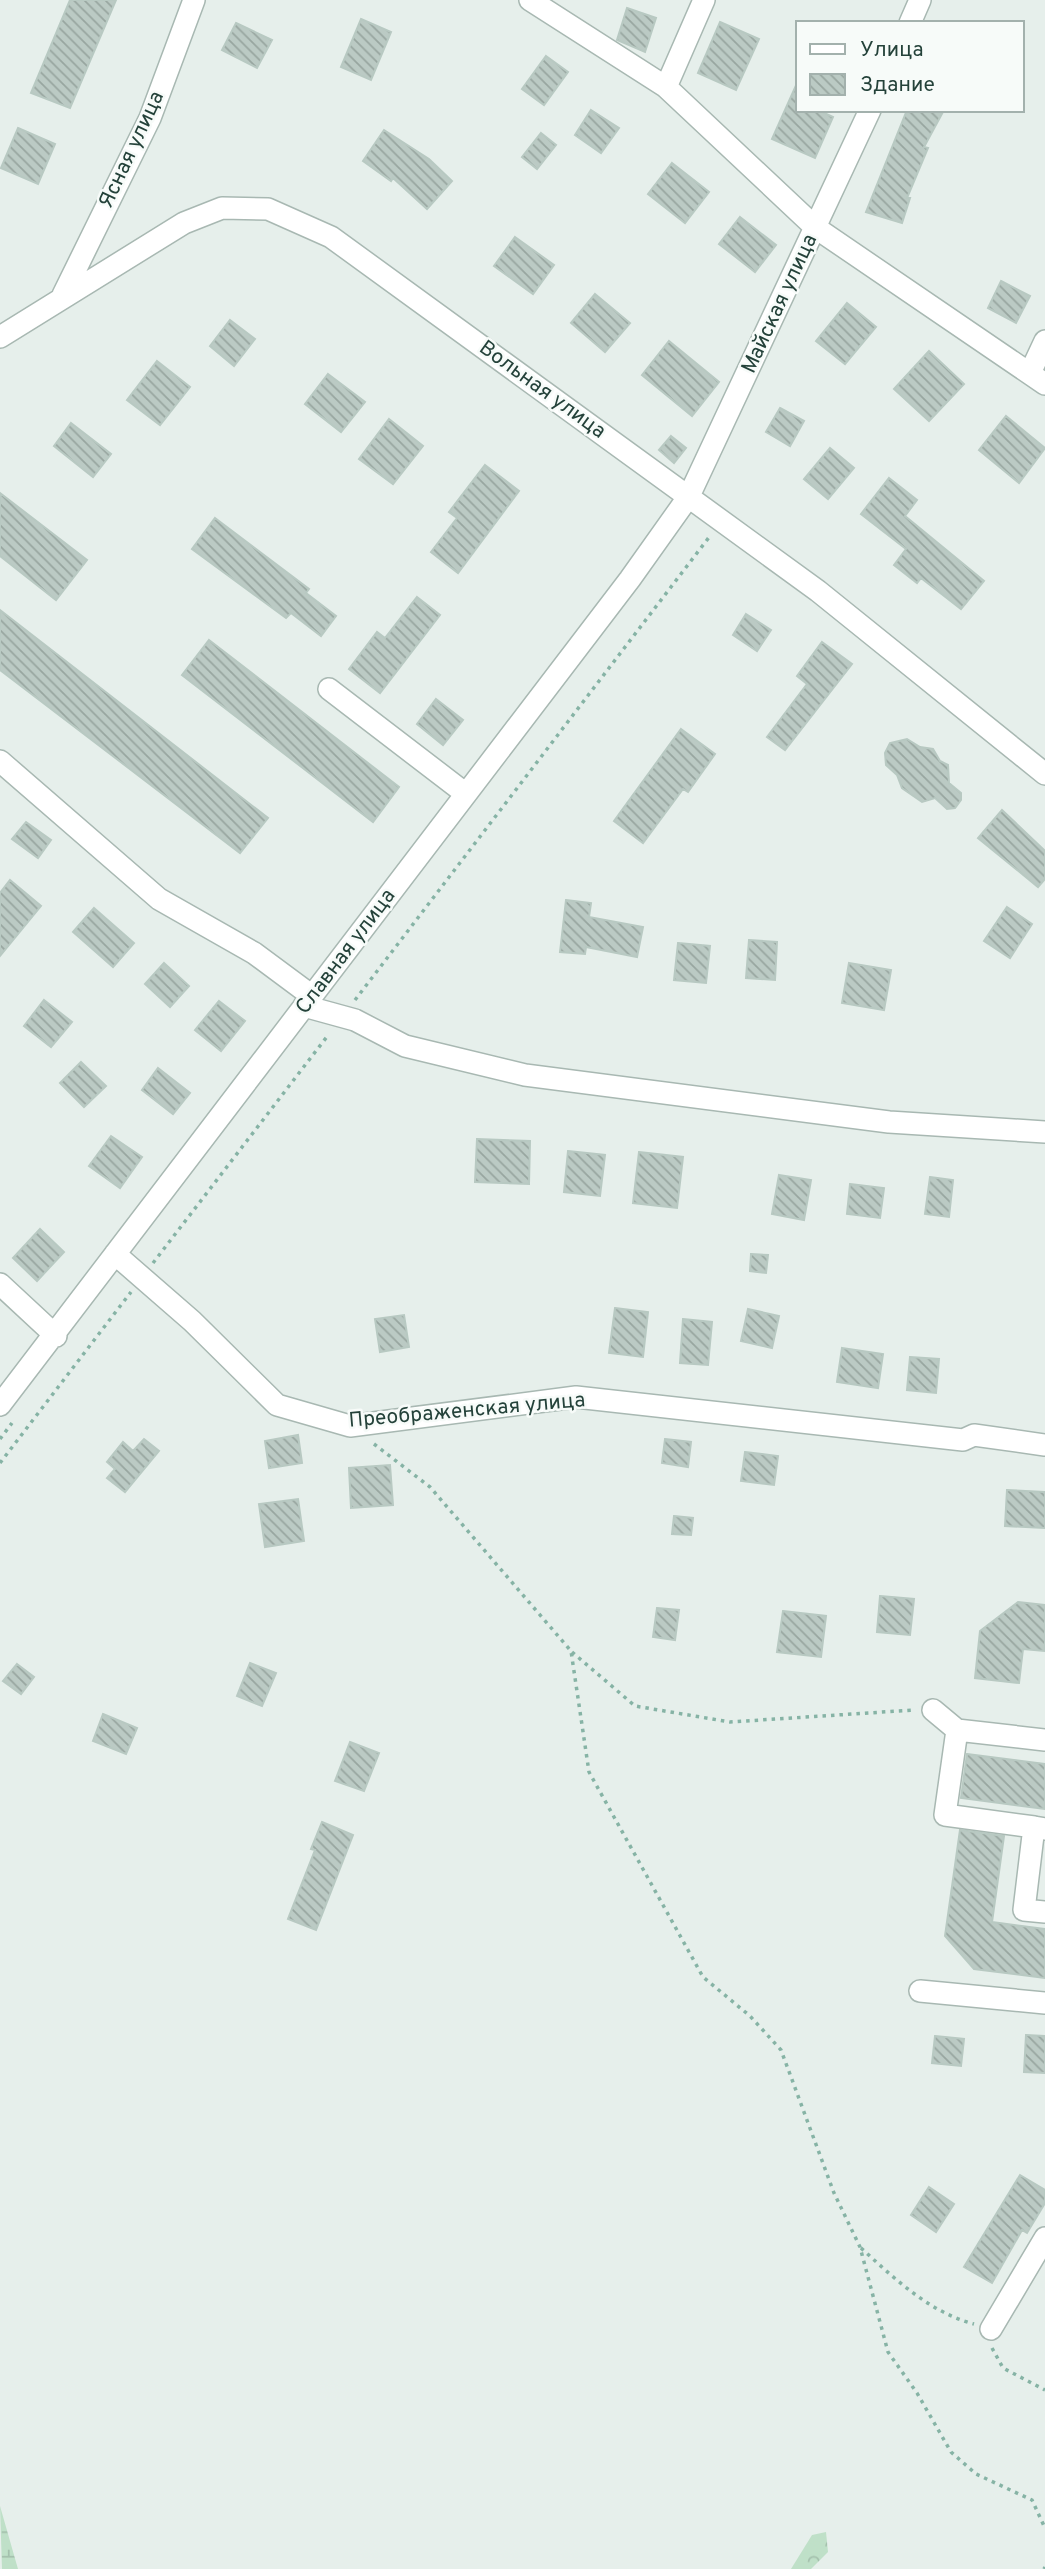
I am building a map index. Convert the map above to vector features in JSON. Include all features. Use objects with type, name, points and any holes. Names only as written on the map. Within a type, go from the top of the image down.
[{"type":"street","name":"Ясная улица","points":[[63,296],[150,118],[194,0]]},
{"type":"street","points":[[530,0],[666,87],[816,228],[1037,378],[1045,341]]},
{"type":"street","points":[[666,87],[704,0]]},
{"type":"street","points":[[911,21],[920,0]]},
{"type":"street","name":"Майская улица","points":[[689,496],[869,112]]},
{"type":"street","name":"Вольная улица","points":[[1,335],[184,223],[222,208],[268,209],[331,237],[689,496],[818,591],[1045,774]]},
{"type":"street","name":"Славная улица","points":[[0,1405],[56,1336],[115,1254],[466,794],[689,496]]},
{"type":"street","points":[[329,689],[466,794]]},
{"type":"street","points":[[0,761],[159,899],[254,953],[308,1001],[355,1020],[405,1046],[525,1075],[889,1122],[1045,1132]]},
{"type":"street","name":"Преображенская улица","points":[[115,1254],[192,1321],[277,1405],[350,1426],[576,1398],[963,1440],[974,1435],[1045,1445]]},
{"type":"street","points":[[0,1284],[56,1336]]},
{"type":"street","points":[[933,1710],[957,1730],[1045,1740]]},
{"type":"street","points":[[957,1730],[946,1815],[1039,1828],[1024,1910],[1045,1912]]},
{"type":"street","points":[[920,1991],[1045,2003]]},
{"type":"street","points":[[991,2329],[1045,2238]]},
{"type":"path","points":[[0,1463],[722,521]]},
{"type":"path","points":[[350,1426],[430,1487],[571,1651],[635,1706],[730,1722],[933,1710]]},
{"type":"path","points":[[571,1651],[589,1772],[703,1977],[750,2016],[781,2050],[834,2193],[860,2247],[888,2352],[917,2393],[951,2452],[976,2474],[1032,2500],[1045,2528]]},
{"type":"path","points":[[860,2247],[904,2287],[952,2318],[991,2329],[993,2354],[1003,2368],[1045,2390]]},
{"type":"green space","points":[[0,2506],[18,2569],[2,2569]]},
{"type":"green space","points":[[826,2532],[828,2552],[811,2569],[791,2569],[812,2535]]},
{"type":"building","points":[[70,0],[116,0],[70,108],[31,93]]},
{"type":"building","points":[[627,8],[656,18],[645,52],[617,40]]},
{"type":"building","points":[[361,19],[391,32],[371,80],[341,67]]},
{"type":"building","points":[[720,22],[759,39],[736,90],[698,73]]},
{"type":"building","points":[[236,23],[272,40],[257,68],[222,50]]},
{"type":"building","points":[[546,56],[568,72],[544,105],[522,89]]},
{"type":"building","points":[[796,85],[796,112],[822,112],[833,117],[815,158],[772,139]]},
{"type":"building","points":[[591,110],[619,128],[601,153],[575,135]]},
{"type":"building","points":[[906,112],[943,112],[924,147],[928,148],[907,198],[910,198],[902,223],[866,212]]},
{"type":"building","points":[[18,128],[55,144],[38,184],[1,168]]},
{"type":"building","points":[[384,130],[429,159],[452,181],[427,209],[393,178],[391,181],[363,161]]},
{"type":"building","points":[[541,133],[556,145],[537,169],[522,157]]},
{"type":"building","points":[[672,163],[709,192],[685,223],[648,194]]},
{"type":"building","points":[[740,217],[776,245],[755,272],[719,244]]},
{"type":"building","points":[[515,237],[554,265],[533,294],[494,266]]},
{"type":"building","points":[[1001,281],[1030,296],[1016,323],[988,308]]},
{"type":"building","points":[[595,294],[630,323],[605,352],[571,323]]},
{"type":"building","points":[[847,303],[876,327],[845,364],[816,341]]},
{"type":"building","points":[[230,320],[255,339],[234,366],[210,346]]},
{"type":"building","points":[[669,341],[719,382],[692,416],[642,375]]},
{"type":"building","points":[[929,351],[964,384],[929,421],[894,389]]},
{"type":"building","points":[[157,361],[190,387],[160,425],[127,400]]},
{"type":"building","points":[[328,374],[365,402],[341,432],[305,404]]},
{"type":"building","points":[[780,408],[804,421],[790,446],[766,432]]},
{"type":"building","points":[[1006,416],[1045,448],[1019,483],[979,450]]},
{"type":"building","points":[[389,419],[423,446],[393,484],[359,459]]},
{"type":"building","points":[[71,423],[111,454],[93,477],[54,446]]},
{"type":"building","points":[[671,436],[686,448],[674,463],[659,450]]},
{"type":"building","points":[[830,448],[854,468],[828,499],[804,479]]},
{"type":"building","points":[[485,465],[519,491],[458,573],[431,552],[457,518],[449,512]]},
{"type":"building","points":[[889,478],[917,500],[905,516],[984,581],[961,609],[921,578],[917,583],[894,565],[906,549],[861,514]]},
{"type":"building","points":[[0,493],[87,560],[56,600],[0,556]]},
{"type":"building","points":[[215,518],[309,589],[306,593],[336,616],[321,636],[291,613],[286,618],[192,549]]},
{"type":"building","points":[[417,597],[440,615],[380,693],[349,669],[377,632],[385,638]]},
{"type":"building","points":[[0,610],[268,818],[240,853],[0,670]]},
{"type":"building","points":[[746,614],[771,630],[757,651],[733,635]]},
{"type":"building","points":[[209,640],[399,787],[373,822],[182,675]]},
{"type":"building","points":[[822,642],[852,664],[785,750],[767,737],[807,684],[797,676]]},
{"type":"building","points":[[436,699],[463,720],[443,745],[417,724]]},
{"type":"building","points":[[681,729],[715,754],[688,792],[683,789],[643,843],[614,821]]},
{"type":"building","points":[[907,739],[920,747],[933,749],[940,761],[948,765],[949,783],[961,793],[961,800],[955,808],[947,809],[935,798],[922,802],[902,788],[897,775],[886,765],[885,753],[890,743]]},
{"type":"building","points":[[1002,810],[1045,851],[1045,879],[1038,887],[978,838]]},
{"type":"building","points":[[26,822],[51,840],[38,858],[12,839]]},
{"type":"building","points":[[10,880],[41,906],[0,956],[0,893]]},
{"type":"building","points":[[566,900],[591,903],[589,917],[643,927],[637,957],[586,947],[585,954],[560,952]]},
{"type":"building","points":[[1007,907],[1032,924],[1010,958],[984,941]]},
{"type":"building","points":[[94,908],[134,943],[113,967],[73,932]]},
{"type":"building","points":[[749,940],[777,942],[775,980],[746,978]]},
{"type":"building","points":[[678,943],[710,946],[706,983],[674,980]]},
{"type":"building","points":[[164,963],[189,986],[170,1007],[145,984]]},
{"type":"building","points":[[849,963],[891,970],[884,1010],[842,1003]]},
{"type":"building","points":[[44,1000],[72,1022],[51,1047],[24,1026]]},
{"type":"building","points":[[219,1001],[245,1021],[221,1051],[195,1030]]},
{"type":"building","points":[[81,1062],[106,1086],[84,1107],[60,1083]]},
{"type":"building","points":[[158,1068],[190,1093],[173,1114],[142,1090]]},
{"type":"building","points":[[111,1136],[142,1157],[120,1188],[89,1166]]},
{"type":"building","points":[[477,1139],[530,1141],[529,1184],[475,1182]]},
{"type":"building","points":[[568,1151],[605,1155],[600,1196],[564,1192]]},
{"type":"building","points":[[639,1152],[683,1157],[677,1208],[633,1203]]},
{"type":"building","points":[[779,1175],[811,1180],[804,1220],[772,1214]]},
{"type":"building","points":[[930,1177],[953,1180],[949,1217],[925,1214]]},
{"type":"building","points":[[850,1184],[884,1188],[880,1218],[847,1214]]},
{"type":"building","points":[[40,1229],[64,1252],[37,1281],[13,1258]]},
{"type":"building","points":[[751,1254],[768,1255],[766,1273],[750,1271]]},
{"type":"building","points":[[615,1308],[648,1312],[643,1357],[609,1353]]},
{"type":"building","points":[[748,1309],[779,1316],[772,1348],[741,1341]]},
{"type":"building","points":[[404,1315],[409,1347],[380,1352],[375,1319]]},
{"type":"building","points":[[683,1319],[712,1322],[708,1365],[680,1363]]},
{"type":"building","points":[[842,1348],[883,1354],[878,1388],[837,1382]]},
{"type":"building","points":[[910,1357],[939,1359],[936,1393],[907,1390]]},
{"type":"building","points":[[298,1435],[302,1463],[269,1468],[265,1441]]},
{"type":"building","points":[[144,1439],[159,1451],[125,1492],[107,1478],[115,1469],[107,1462],[123,1442],[133,1451]]},
{"type":"building","points":[[665,1439],[691,1442],[688,1467],[662,1463]]},
{"type":"building","points":[[745,1452],[778,1456],[774,1485],[741,1481]]},
{"type":"building","points":[[390,1465],[393,1505],[351,1508],[349,1468]]},
{"type":"building","points":[[1007,1490],[1045,1492],[1045,1528],[1005,1526]]},
{"type":"building","points":[[298,1499],[304,1541],[265,1547],[259,1504]]},
{"type":"building","points":[[674,1516],[693,1518],[691,1535],[672,1534]]},
{"type":"building","points":[[880,1596],[914,1599],[910,1635],[877,1632]]},
{"type":"building","points":[[1018,1602],[1045,1605],[1045,1651],[1023,1649],[1019,1683],[975,1678],[980,1631]]},
{"type":"building","points":[[657,1608],[679,1610],[675,1640],[653,1637]]},
{"type":"building","points":[[783,1611],[826,1616],[821,1657],[777,1652]]},
{"type":"building","points":[[250,1663],[276,1673],[262,1706],[237,1696]]},
{"type":"building","points":[[17,1664],[34,1677],[21,1694],[3,1681]]},
{"type":"building","points":[[103,1714],[137,1728],[126,1754],[93,1741]]},
{"type":"building","points":[[350,1742],[379,1753],[364,1791],[335,1781]]},
{"type":"building","points":[[967,1754],[1045,1764],[1045,1809],[961,1798]]},
{"type":"building","points":[[322,1822],[353,1835],[316,1930],[288,1919],[315,1850],[311,1849]]},
{"type":"building","points":[[960,1830],[1004,1836],[992,1922],[1045,1929],[1045,1978],[974,1969],[945,1936]]},
{"type":"building","points":[[1026,2035],[1045,2036],[1045,2073],[1024,2072]]},
{"type":"building","points":[[935,2036],[964,2039],[961,2066],[932,2063]]},
{"type":"building","points":[[1020,2175],[1045,2190],[1045,2203],[1027,2233],[1022,2230],[992,2283],[964,2267]]},
{"type":"building","points":[[929,2187],[954,2204],[936,2232],[911,2215]]}]
